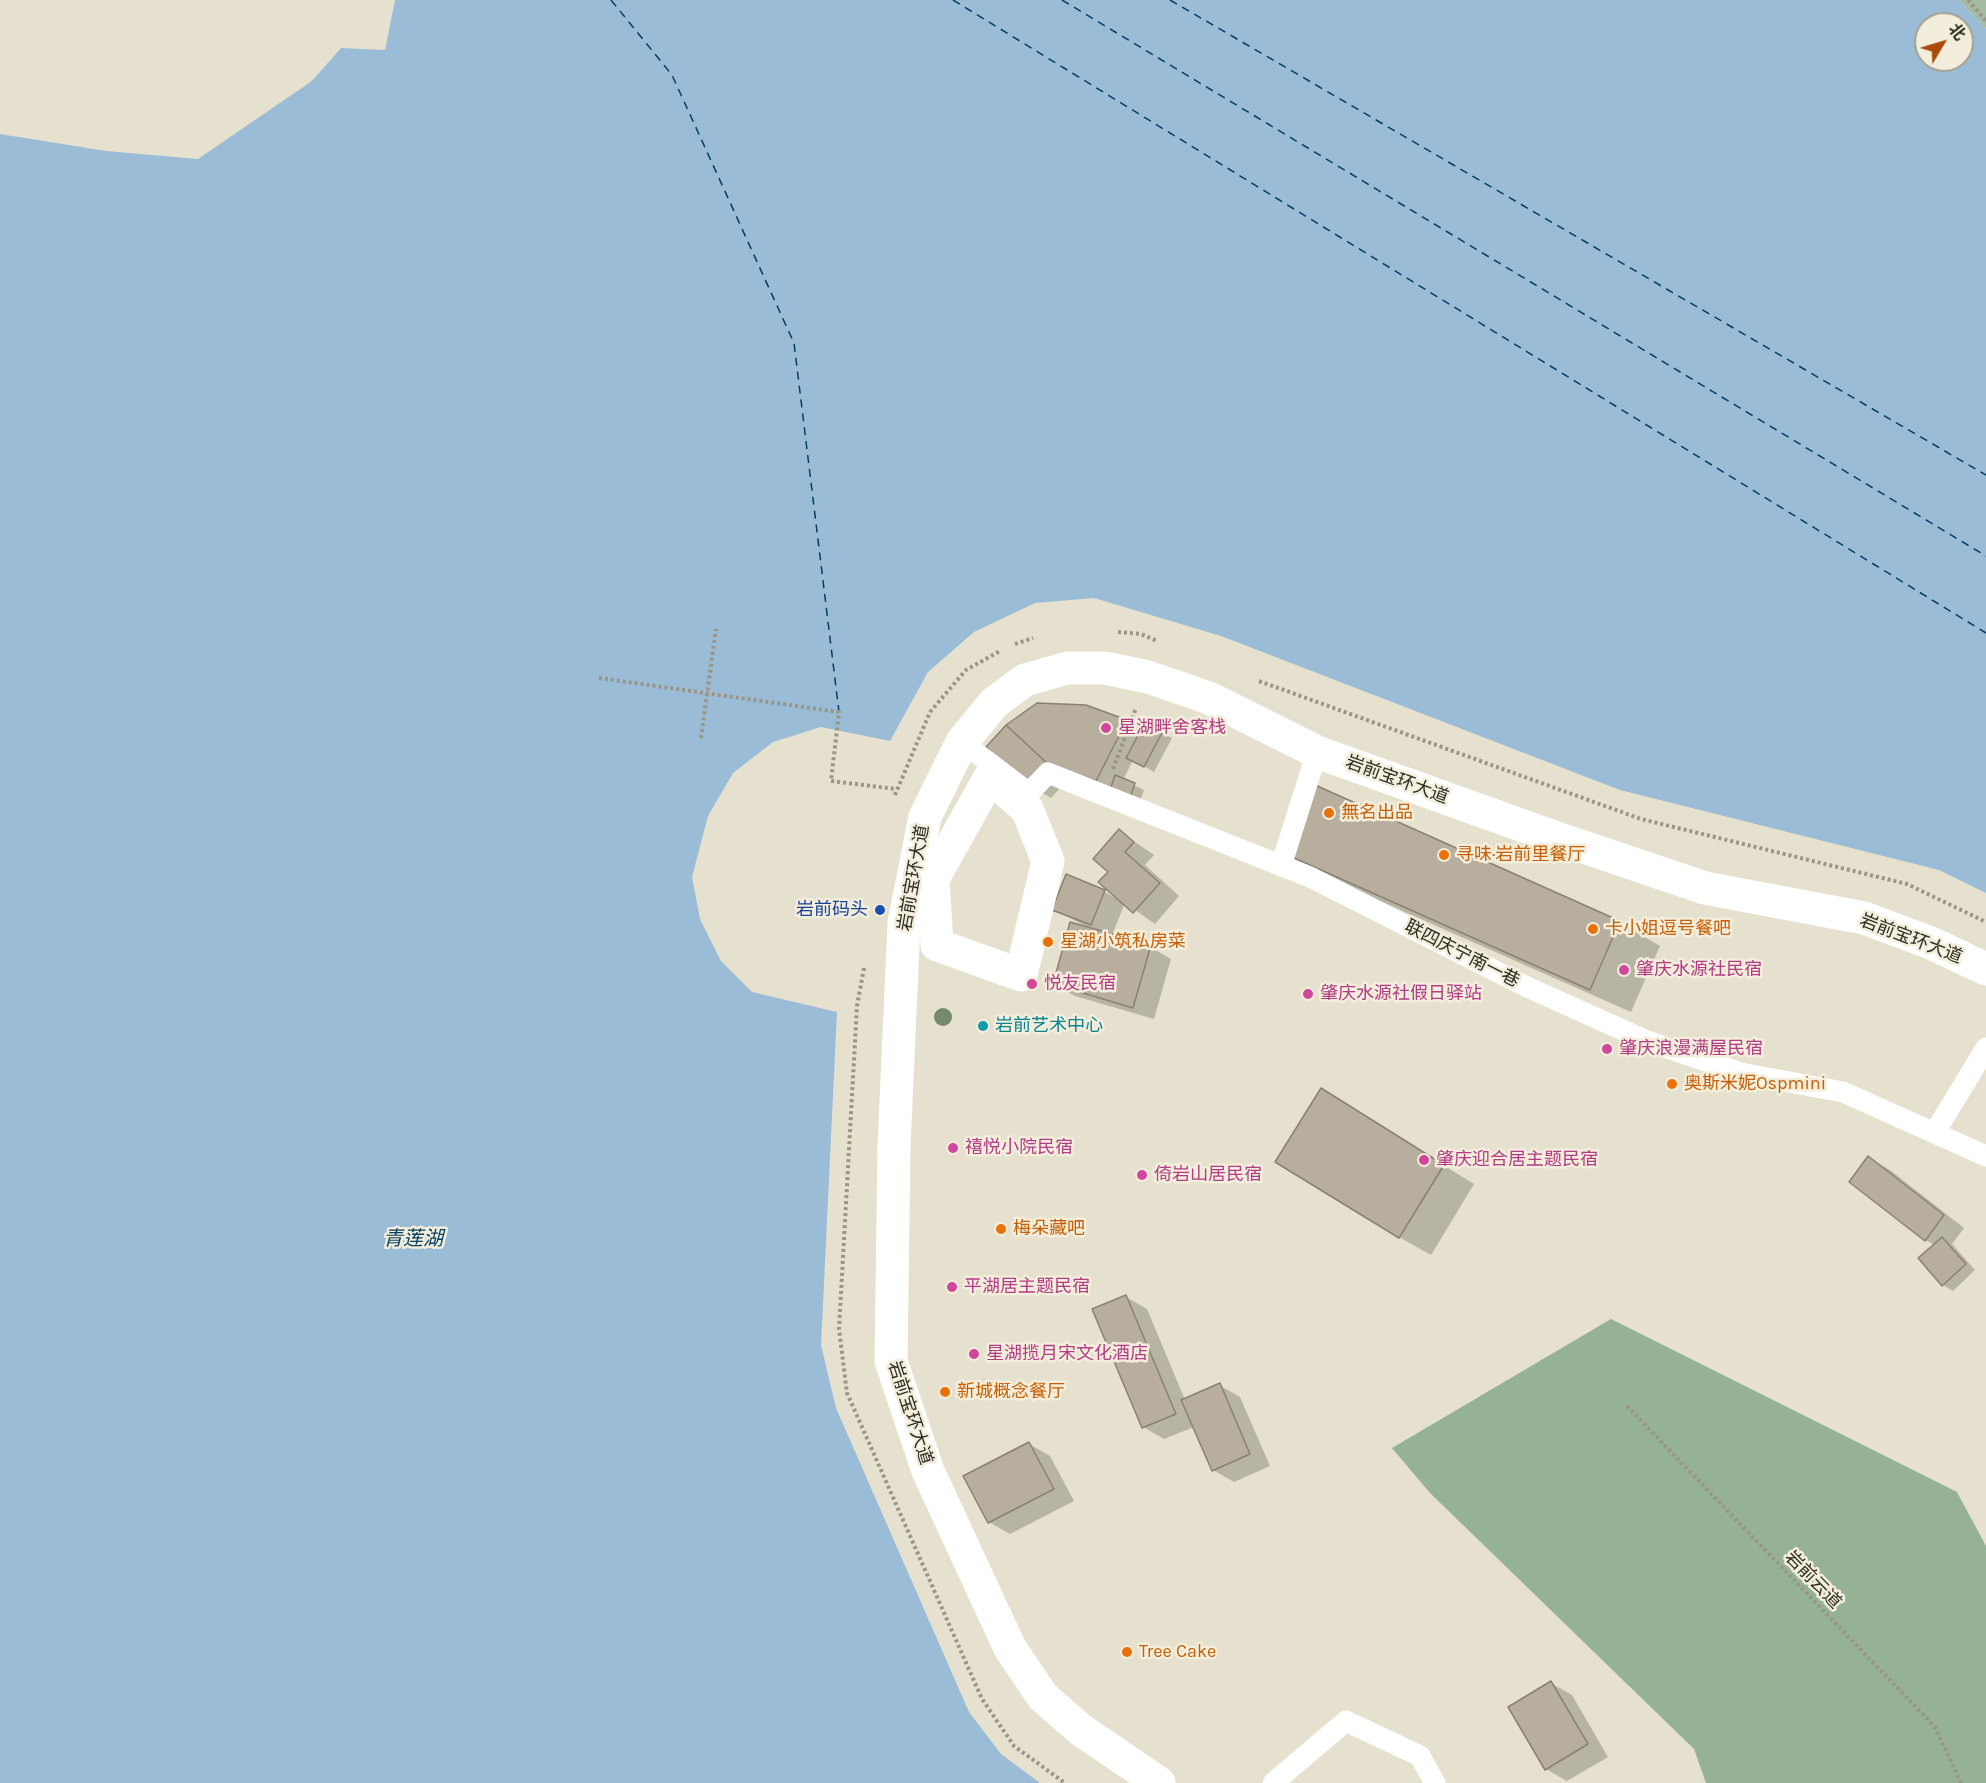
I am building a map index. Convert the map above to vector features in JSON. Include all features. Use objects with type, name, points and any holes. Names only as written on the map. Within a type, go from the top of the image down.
[{"type":"street","name":"岩前宝环大道","points":[[1159,1783],[1081,1730],[1043,1697],[1010,1648],[928,1471],[891,1361],[894,1147],[904,923],[925,817],[962,742],[994,703],[1025,680],[1067,668],[1105,668],[1148,677],[1209,698],[1317,752],[1554,837],[1705,888],[1864,918],[1931,943],[1986,969]]},
{"type":"street","points":[[990,777],[1027,809],[1048,861],[1020,975],[937,945],[933,879],[990,777]]},
{"type":"lane","name":"联四庆宁南一巷","points":[[962,742],[1029,793],[1048,773],[1310,877],[1525,986],[1647,1041],[1741,1073],[1843,1092],[1986,1156]]},
{"type":"lane","points":[[1281,866],[1317,752]]},
{"type":"lane","points":[[1935,1132],[1986,1048]]},
{"type":"lane","points":[[1273,1783],[1346,1721],[1420,1756],[1435,1783]]},
{"type":"path","points":[[1968,0],[1986,21]]},
{"type":"path","points":[[701,738],[716,629]]},
{"type":"path","points":[[1107,632],[1141,634],[1162,643]]},
{"type":"path","points":[[1012,645],[1042,636]]},
{"type":"path","points":[[894,800],[896,789],[930,712],[966,670],[1003,650]]},
{"type":"path","points":[[1103,794],[1148,677]]},
{"type":"path","points":[[1249,677],[1641,819],[1907,884],[1986,922]]},
{"type":"path","points":[[599,678],[839,712],[831,781],[896,789]]},
{"type":"path","points":[[866,960],[857,1006],[838,1329],[847,1393],[982,1699],[1014,1746],[1065,1783]]},
{"type":"path","name":"岩前云道","points":[[1628,1406],[1935,1727],[1961,1783]]},
{"type":"green space","points":[[1959,0],[1986,0],[1986,29],[1974,16],[1974,12],[1970,12]]},
{"type":"green space","points":[[1611,1319],[1957,1492],[1986,1546],[1986,1783],[1706,1783],[1694,1749],[1430,1493],[1392,1448]]},
{"type":"water","name":"青莲湖","points":[[395,0],[1959,0],[1970,12],[1914,12],[1914,72],[1974,72],[1974,16],[1986,29],[1986,893],[1939,870],[1620,790],[1221,636],[1094,598],[1035,603],[974,632],[928,672],[890,741],[821,727],[773,742],[733,773],[708,816],[692,877],[700,919],[721,961],[752,992],[837,1012],[821,1345],[836,1408],[969,1712],[1001,1754],[1040,1783],[0,1783],[0,134],[106,151],[198,159],[312,81],[341,48],[385,50]]},
{"type":"building","points":[[1037,703],[1086,705],[1127,720],[1096,781],[1049,765],[1006,725]]},
{"type":"building","points":[[1145,722],[1163,731],[1144,767],[1126,758]]},
{"type":"building","points":[[1006,725],[1049,765],[1029,787],[986,747]]},
{"type":"building","points":[[1115,775],[1135,783],[1130,798],[1110,790]]},
{"type":"building","points":[[1315,785],[1620,921],[1590,990],[1285,854]]},
{"type":"building","points":[[1119,829],[1134,842],[1125,852],[1160,883],[1133,913],[1098,882],[1108,872],[1093,859]]},
{"type":"building","points":[[1066,874],[1105,890],[1091,925],[1052,910]]},
{"type":"building","points":[[1070,922],[1151,945],[1133,1008],[1053,984]]},
{"type":"building","points":[[1321,1088],[1444,1165],[1399,1238],[1275,1162]]},
{"type":"building","points":[[1868,1156],[1944,1215],[1925,1241],[1849,1182]]},
{"type":"building","points":[[1942,1237],[1966,1264],[1942,1286],[1918,1258]]},
{"type":"building","points":[[1126,1295],[1176,1414],[1142,1428],[1092,1309]]},
{"type":"building","points":[[1220,1383],[1250,1454],[1212,1471],[1181,1400]]},
{"type":"building","points":[[1029,1442],[1054,1489],[988,1523],[963,1476]]},
{"type":"building","points":[[1551,1681],[1588,1744],[1545,1770],[1508,1707]]},
{"type":"ferry route","points":[[611,0],[672,75],[794,343],[839,712]]},
{"type":"ferry route","points":[[953,0],[1986,633]]},
{"type":"ferry route","points":[[1062,0],[1986,556]]},
{"type":"ferry route","points":[[1170,0],[1986,475]]},
{"type":"place","name":"星湖畔舍客栈","points":[[1106,728]]},
{"type":"place","name":"無名出品","points":[[1329,813]]},
{"type":"place","name":"寻味·岩前里餐厅","points":[[1444,855]]},
{"type":"place","name":"岩前码头","points":[[880,910]]},
{"type":"place","name":"卡小姐逗号餐吧","points":[[1593,929]]},
{"type":"place","name":"星湖小筑私房菜","points":[[1048,942]]},
{"type":"place","name":"肇庆水源社民宿","points":[[1624,970]]},
{"type":"place","name":"悦友民宿","points":[[1032,984]]},
{"type":"place","name":"肇庆水源社假日驿站","points":[[1308,994]]},
{"type":"place","name":"岩前艺术中心","points":[[983,1026]]},
{"type":"place","name":"肇庆浪漫满屋民宿","points":[[1607,1049]]},
{"type":"place","name":"奥斯米妮Ospmini","points":[[1672,1084]]},
{"type":"place","name":"禧悦小院民宿","points":[[953,1148]]},
{"type":"place","name":"肇庆迎合居主题民宿","points":[[1424,1160]]},
{"type":"place","name":"倚岩山居民宿","points":[[1142,1175]]},
{"type":"place","name":"梅朵藏吧","points":[[1001,1229]]},
{"type":"place","name":"平湖居主题民宿","points":[[952,1287]]},
{"type":"place","name":"星湖揽月宋文化酒店","points":[[974,1354]]},
{"type":"place","name":"新城概念餐厅","points":[[945,1392]]},
{"type":"place","name":"Tree Cake","points":[[1127,1652]]}]
